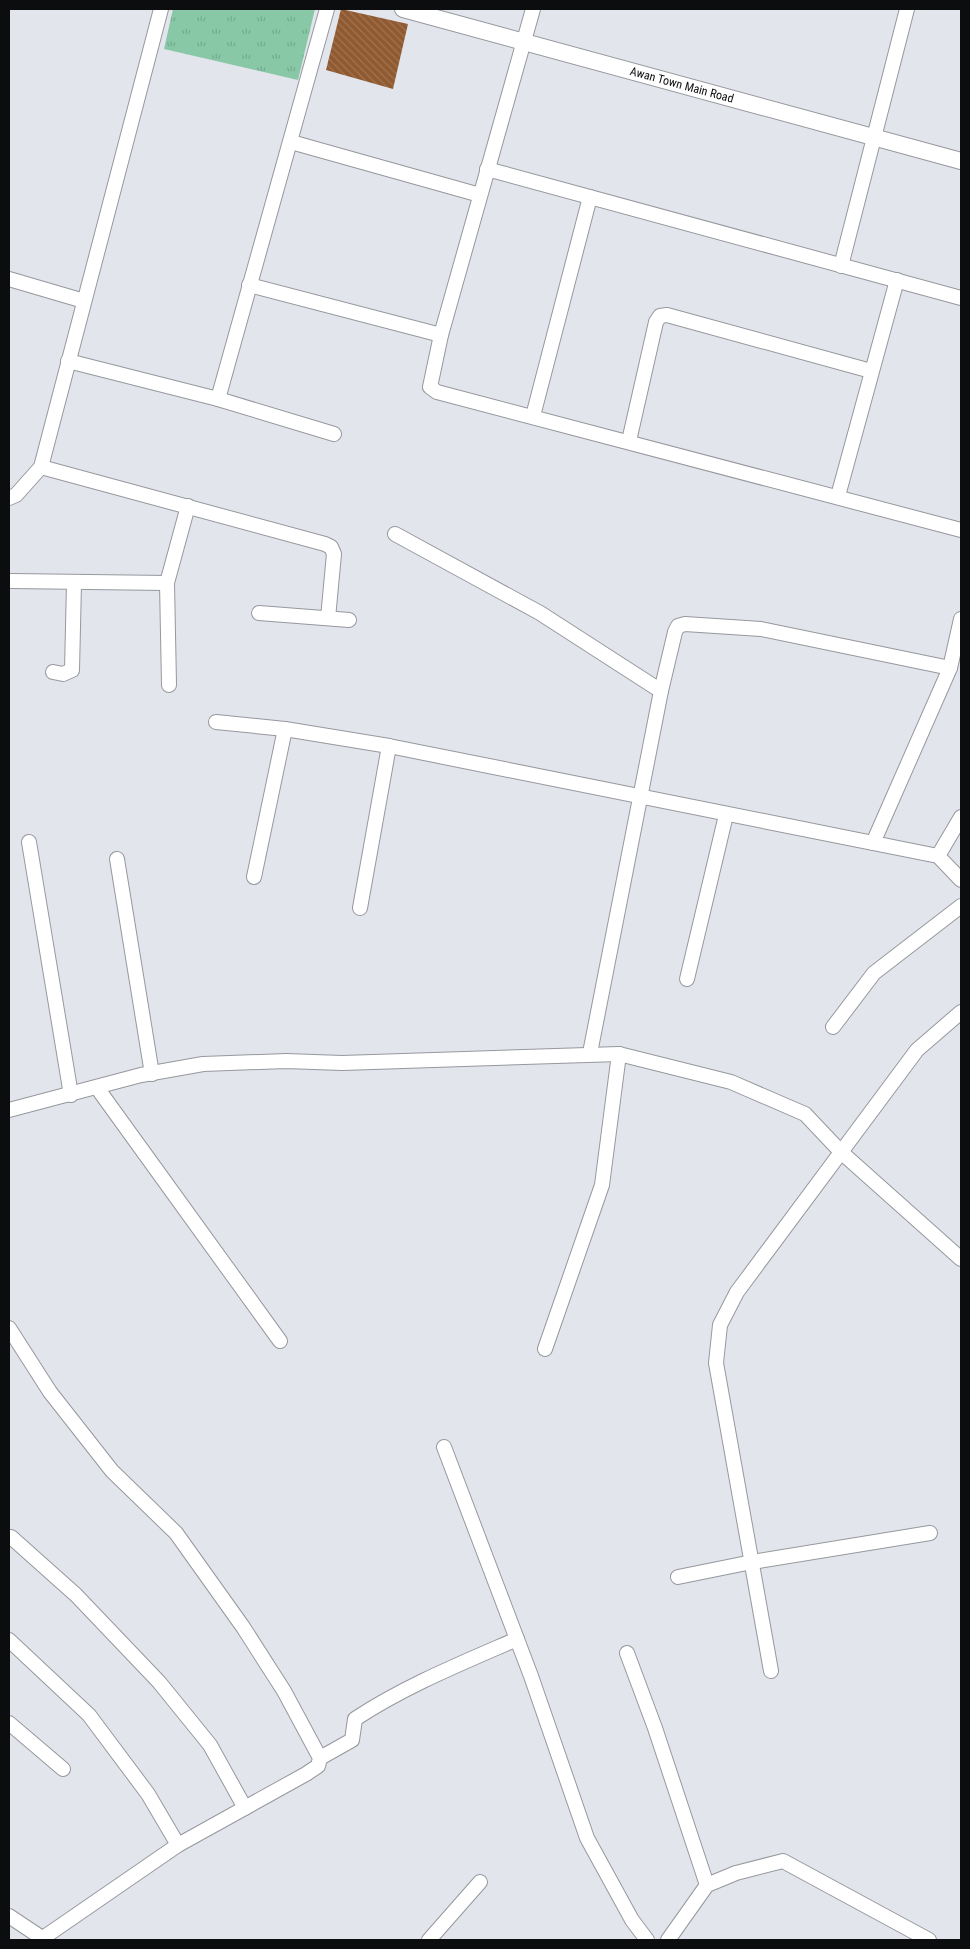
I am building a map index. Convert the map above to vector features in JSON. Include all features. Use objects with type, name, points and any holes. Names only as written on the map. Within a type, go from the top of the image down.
[{"type":"street","points":[[9,498],[16,495],[40,467],[161,9]]},
{"type":"street","points":[[218,399],[291,142],[326,9]]},
{"type":"street","name":"Awan Town Main Road","points":[[403,9],[961,161]]},
{"type":"street","points":[[533,9],[441,335],[430,387],[437,392],[838,496],[961,530]]},
{"type":"street","points":[[841,266],[907,9]]},
{"type":"street","points":[[291,142],[480,196]]},
{"type":"street","points":[[487,169],[961,298]]},
{"type":"street","points":[[532,416],[590,197]]},
{"type":"street","points":[[9,280],[84,301]]},
{"type":"street","points":[[838,496],[897,280]]},
{"type":"street","points":[[249,285],[441,335]]},
{"type":"street","points":[[629,441],[656,322],[660,316],[667,315],[871,371]]},
{"type":"street","points":[[68,361],[218,399],[334,434]]},
{"type":"street","points":[[40,467],[188,506],[331,547],[334,554],[328,618]]},
{"type":"street","points":[[170,685],[166,583],[188,506]]},
{"type":"street","points":[[395,534],[540,613],[661,691]]},
{"type":"street","points":[[11,581],[166,583]]},
{"type":"street","points":[[53,672],[63,674],[72,670],[74,583]]},
{"type":"street","points":[[259,613],[350,620]]},
{"type":"street","points":[[873,843],[950,668],[961,619]]},
{"type":"street","points":[[590,1053],[661,691],[678,626],[685,624],[761,630],[950,668]]},
{"type":"street","points":[[216,722],[285,729],[389,746],[639,798],[938,856],[961,880]]},
{"type":"street","points":[[254,877],[285,729]]},
{"type":"street","points":[[360,908],[389,746]]},
{"type":"street","points":[[687,979],[726,814]]},
{"type":"street","points":[[938,856],[961,817]]},
{"type":"street","points":[[29,842],[71,1095]]},
{"type":"street","points":[[117,859],[152,1074]]},
{"type":"street","points":[[833,1027],[874,973],[961,906]]},
{"type":"street","points":[[771,1671],[716,1364],[720,1325],[737,1292],[917,1050],[961,1012]]},
{"type":"street","points":[[9,1110],[152,1074],[204,1064],[286,1061],[359,1063],[590,1053],[619,1054],[731,1082],[805,1114],[841,1152],[961,1259]]},
{"type":"street","points":[[545,1349],[602,1185],[619,1054]]},
{"type":"street","points":[[98,1088],[280,1340]]},
{"type":"street","points":[[9,1328],[50,1392],[112,1471],[176,1533],[274,1675],[320,1758],[318,1766],[306,1774],[178,1846],[41,1939],[9,1916]]},
{"type":"street","points":[[444,1447],[517,1640],[587,1838],[632,1920],[647,1940]]},
{"type":"street","points":[[678,1577],[752,1562],[930,1533]]},
{"type":"street","points":[[11,1536],[76,1595],[159,1682],[210,1745],[245,1808]]},
{"type":"street","points":[[9,1640],[89,1715],[148,1794],[178,1846]]},
{"type":"street","points":[[320,1758],[352,1740],[354,1722],[364,1714],[449,1668],[517,1640]]},
{"type":"street","points":[[627,1653],[655,1728],[707,1885]]},
{"type":"street","points":[[9,1723],[63,1769]]},
{"type":"street","points":[[668,1940],[707,1885],[736,1873],[782,1861],[929,1940]]},
{"type":"street","points":[[429,1940],[480,1882]]},
{"type":"green space","points":[[173,9],[315,9],[298,80],[164,49]]},
{"type":"building","points":[[341,9],[408,24],[393,89],[326,70]]}]
